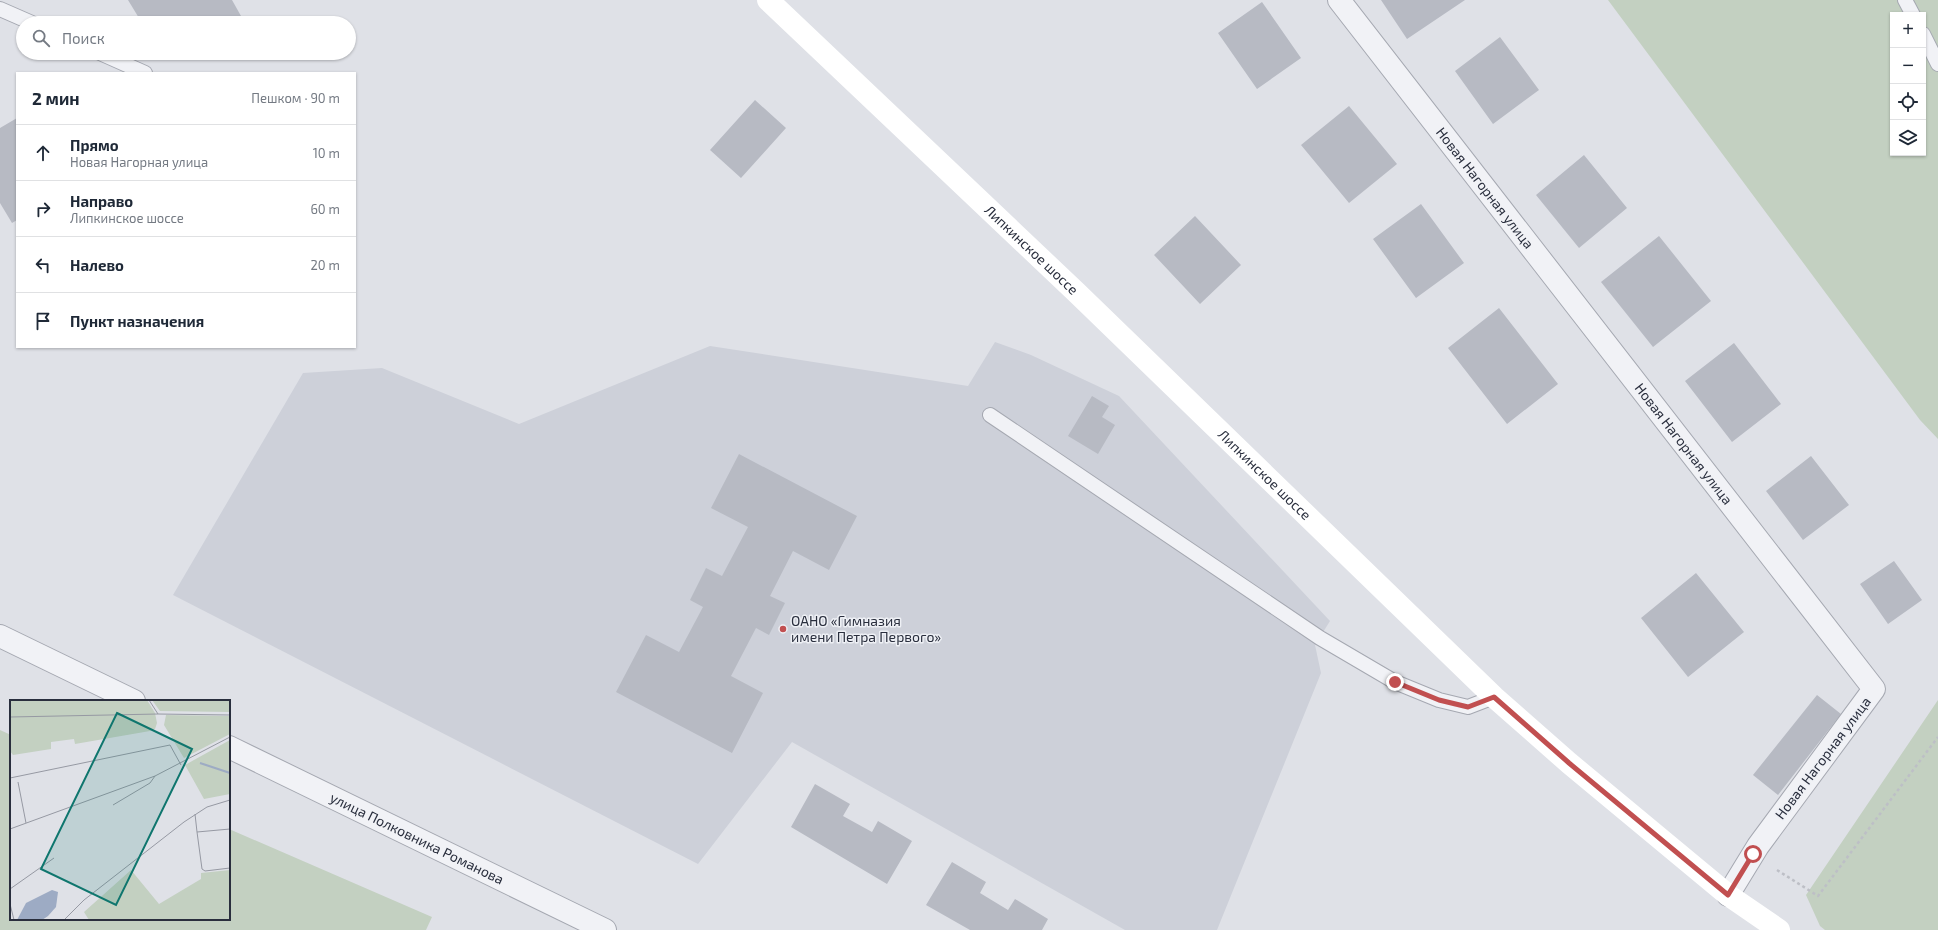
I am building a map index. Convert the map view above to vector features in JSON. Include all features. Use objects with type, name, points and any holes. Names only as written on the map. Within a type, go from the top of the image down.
[{"type":"street","name":"Липкинское шоссе","points":[[768,0],[1076,292],[1494,697],[1569,763],[1728,895],[1779,930]]},
{"type":"street","name":"Новая Нагорная улица","points":[[1339,0],[1874,689],[1753,854],[1728,895]]},
{"type":"street","points":[[0,636],[132,700]]},
{"type":"street","name":"улица Полковника Романова","points":[[230,747],[606,930]]},
{"type":"lane","points":[[1905,0],[1911,12]]},
{"type":"lane","points":[[0,9],[16,16]]},
{"type":"lane","points":[[1926,40],[1938,64]]},
{"type":"lane","points":[[116,60],[143,72]]},
{"type":"lane","points":[[990,415],[1320,638],[1395,682],[1439,700],[1468,707],[1494,697]]},
{"type":"path","points":[[1753,854],[1818,896],[1938,737]]},
{"type":"shaded area","name":"ОАНО «Гимназия имени Петра Первого»","points":[[995,342],[1031,355],[1119,396],[1330,621],[1315,645],[1321,673],[1217,930],[1125,930],[792,742],[698,864],[173,595],[303,373],[382,368],[519,424],[710,346],[968,386]]},
{"type":"green space","points":[[1608,0],[1938,0],[1938,439],[1920,420]]},
{"type":"green space","points":[[1938,700],[1938,930],[1825,930],[1820,926],[1806,895]]},
{"type":"green space","points":[[0,730],[10,735],[10,920],[230,920],[230,829],[432,917],[426,930],[0,930]]},
{"type":"building","points":[[128,0],[232,0],[241,16],[138,16]]},
{"type":"building","points":[[1381,0],[1465,0],[1407,39]]},
{"type":"building","points":[[1262,2],[1301,58],[1257,89],[1218,33]]},
{"type":"building","points":[[1500,37],[1539,90],[1493,124],[1455,71]]},
{"type":"building","points":[[755,100],[786,128],[741,178],[710,150]]},
{"type":"building","points":[[1349,106],[1397,164],[1349,203],[1301,145]]},
{"type":"building","points":[[16,119],[16,221],[12,223],[0,203],[0,128]]},
{"type":"building","points":[[1584,155],[1627,208],[1579,248],[1536,195]]},
{"type":"building","points":[[1421,204],[1464,263],[1416,298],[1373,239]]},
{"type":"building","points":[[1195,216],[1241,265],[1200,304],[1154,255]]},
{"type":"building","points":[[1659,236],[1711,301],[1653,347],[1601,282]]},
{"type":"building","points":[[1499,308],[1558,384],[1507,424],[1448,348]]},
{"type":"building","points":[[1734,343],[1781,404],[1732,442],[1685,381]]},
{"type":"building","points":[[1092,396],[1109,406],[1102,417],[1115,425],[1098,454],[1068,436]]},
{"type":"building","points":[[739,454],[857,516],[829,570],[793,551],[770,596],[785,603],[769,635],[756,628],[731,676],[763,693],[732,753],[616,692],[646,635],[679,652],[703,607],[690,600],[706,568],[722,576],[748,527],[711,508]]},
{"type":"building","points":[[1811,456],[1849,505],[1803,540],[1766,491]]},
{"type":"building","points":[[1894,561],[1922,600],[1888,624],[1860,584]]},
{"type":"building","points":[[1696,573],[1744,632],[1688,677],[1641,618]]},
{"type":"building","points":[[1817,695],[1841,714],[1778,795],[1753,775]]},
{"type":"building","points":[[815,784],[850,804],[843,816],[872,832],[878,821],[912,841],[887,884],[791,827]]},
{"type":"building","points":[[952,862],[986,882],[980,893],[1008,910],[1015,899],[1048,919],[1042,930],[970,930],[926,905]]},
{"type":"place","name":"ОАНО «Гимназия имени Петра Первого»","points":[[783,629]]},
{"type":"route","points":[[1395,682],[1439,700],[1468,707],[1494,697],[1569,763],[1728,895],[1753,854]]}]
